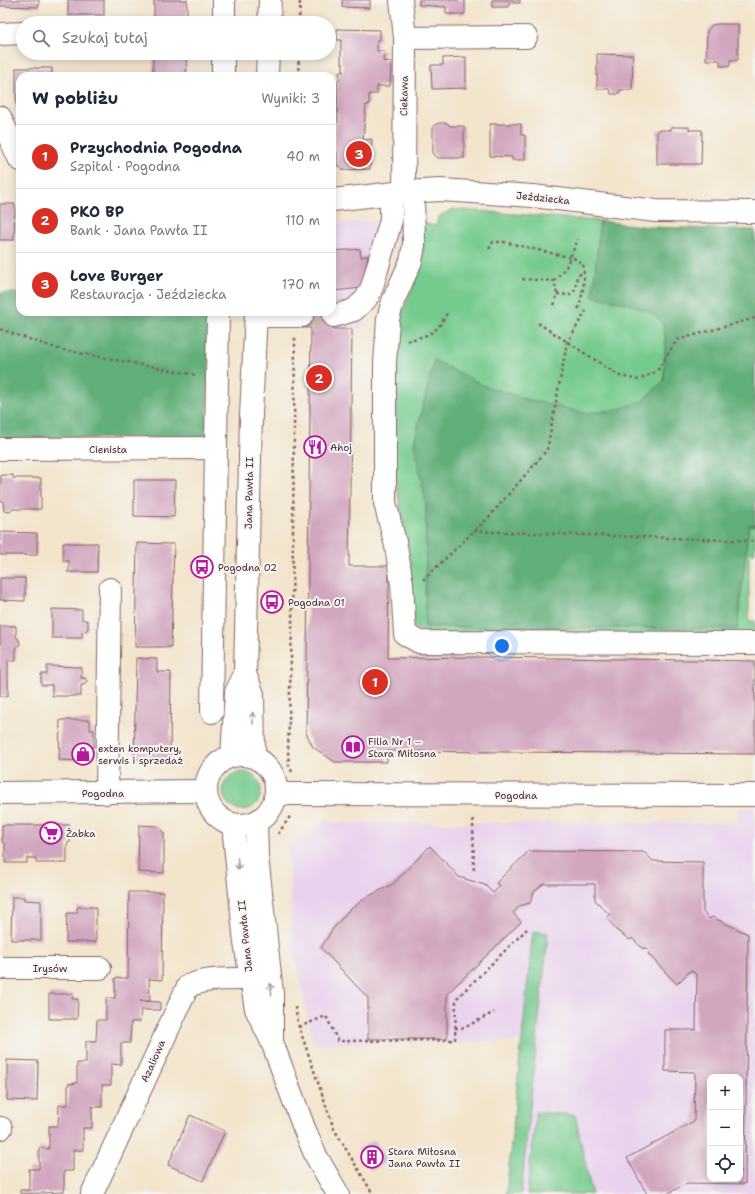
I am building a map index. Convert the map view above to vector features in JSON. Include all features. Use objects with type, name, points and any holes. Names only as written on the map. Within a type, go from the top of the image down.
[{"type":"street","points":[[224,0],[224,16]]},
{"type":"street","points":[[269,16],[270,0]]},
{"type":"street","name":"Ciekawa","points":[[401,0],[405,38],[402,192]]},
{"type":"street","points":[[0,34],[16,33]]},
{"type":"street","points":[[405,38],[526,37]]},
{"type":"street","points":[[223,60],[223,72]]},
{"type":"street","points":[[267,72],[268,60]]},
{"type":"street","points":[[0,117],[16,151]]},
{"type":"street","name":"Jeździecka","points":[[336,200],[402,192],[449,191],[533,196],[656,211],[755,212]]},
{"type":"street","points":[[336,315],[354,310],[366,299],[372,287],[391,220],[402,192]]},
{"type":"street","points":[[402,192],[414,245],[411,261],[393,301],[388,319],[385,347],[385,503],[396,546],[402,584],[402,605],[405,634],[419,642],[755,643]]},
{"type":"street","points":[[212,712],[218,316]]},
{"type":"street","name":"Jana Pawła II","points":[[243,756],[236,692],[245,674],[251,415],[256,316]]},
{"type":"street","name":"Cienista","points":[[0,449],[216,448]]},
{"type":"street","points":[[107,793],[110,589]]},
{"type":"street","points":[[243,756],[263,763],[271,772],[275,782],[276,794],[270,811],[256,822],[245,826],[233,825],[217,816],[207,800],[205,791],[210,773],[216,765],[243,756]]},
{"type":"street","name":"Pogodna","points":[[0,793],[205,791]]},
{"type":"street","name":"Pogodna","points":[[276,794],[755,795]]},
{"type":"street","name":"Jana Pawła II","points":[[256,822],[257,856],[272,993],[272,1042]]},
{"type":"street","name":"Jana Pawła II","points":[[233,825],[250,979],[256,1009],[272,1042],[316,1156],[338,1194]]},
{"type":"street","name":"Irysów","points":[[0,968],[100,968]]},
{"type":"street","name":"Azaliowa","points":[[92,1194],[188,986],[201,982],[222,979],[250,979]]},
{"type":"path","points":[[299,16],[300,0]]},
{"type":"path","points":[[298,72],[299,60]]},
{"type":"path","points":[[554,281],[566,266],[578,239]]},
{"type":"path","points":[[489,249],[493,242],[504,242],[569,259],[576,259],[583,265],[585,286],[578,311]]},
{"type":"path","points":[[557,294],[570,296],[575,290],[577,276],[584,272]]},
{"type":"path","points":[[522,279],[554,281]]},
{"type":"path","points":[[554,281],[557,294],[554,306]]},
{"type":"path","points":[[402,605],[429,573],[488,518],[547,450],[567,343],[586,311]]},
{"type":"path","points":[[385,347],[424,336],[440,328],[448,312]]},
{"type":"path","points":[[295,775],[291,772],[288,751],[298,316]]},
{"type":"path","points":[[538,323],[620,376],[639,380],[656,371],[677,340],[755,318]]},
{"type":"path","points":[[0,329],[58,349],[217,379]]},
{"type":"path","points":[[474,531],[755,541]]},
{"type":"path","points":[[277,836],[293,812]]},
{"type":"path","points":[[473,819],[474,873]]},
{"type":"path","points":[[299,1028],[326,1016],[338,1041],[455,1040],[456,999],[527,929]]},
{"type":"path","points":[[294,1004],[299,1028],[334,1129],[373,1194]]},
{"type":"path","points":[[455,1028],[464,1028],[494,1012]]},
{"type":"shaded area","points":[[402,217],[378,299],[361,329],[301,328],[302,316],[336,316],[336,224]]},
{"type":"shaded area","points":[[738,809],[755,809],[755,1194],[506,1194],[521,1041],[315,1044],[307,1018],[292,938],[288,848],[325,821],[337,823],[738,823]]},
{"type":"shaded area","points":[[375,1140],[387,1161],[371,1171],[358,1149]]},
{"type":"green space","points":[[453,209],[600,221],[593,296],[634,306],[653,314],[660,321],[664,328],[665,340],[664,381],[643,401],[617,410],[584,413],[525,399],[485,386],[434,361],[414,444],[426,503],[425,627],[749,525],[755,525],[755,553],[749,553],[749,621],[755,621],[755,635],[427,633],[415,628],[410,606],[411,565],[394,474],[397,338],[399,321],[423,260],[422,223],[436,226],[438,217]]},
{"type":"green space","points":[[600,221],[651,227],[755,230],[755,525],[749,525],[737,629],[425,627],[426,503],[414,444],[434,360],[485,386],[525,399],[584,413],[617,410],[642,401],[664,381],[665,340],[664,328],[660,321],[653,314],[634,306],[593,296]]},
{"type":"green space","points":[[0,293],[16,293],[16,316],[210,316],[207,437],[0,439]]},
{"type":"green space","points":[[242,772],[252,775],[258,781],[261,791],[258,801],[252,807],[242,810],[232,807],[226,801],[223,791],[226,781],[232,775]]},
{"type":"green space","points":[[533,931],[548,933],[521,1194],[506,1194]]},
{"type":"green space","points":[[536,1112],[575,1115],[592,1194],[527,1194]]},
{"type":"building","points":[[0,0],[39,0],[39,7],[0,6]]},
{"type":"building","points":[[68,0],[104,0],[104,15],[68,15]]},
{"type":"building","points":[[154,0],[187,0],[187,16],[154,16]]},
{"type":"building","points":[[342,0],[370,0],[370,8],[342,7]]},
{"type":"building","points":[[419,0],[465,0],[465,14],[446,14],[446,7],[419,5]]},
{"type":"building","points":[[492,0],[520,0],[520,3],[509,3],[509,7],[492,7]]},
{"type":"building","points":[[738,24],[738,60],[730,60],[730,66],[720,66],[720,60],[706,60],[707,31],[712,25]]},
{"type":"building","points":[[337,29],[380,30],[380,40],[377,40],[377,51],[384,51],[383,61],[391,62],[390,86],[377,86],[377,94],[369,94],[369,105],[366,105],[363,140],[372,139],[370,169],[343,170],[340,166],[337,166],[337,80],[340,80],[339,72],[343,72],[343,63],[341,63],[341,40],[337,40]]},
{"type":"building","points":[[597,54],[633,55],[632,90],[620,90],[618,94],[611,94],[609,89],[597,89]]},
{"type":"building","points":[[466,57],[466,88],[432,89],[431,65],[443,65],[443,58]]},
{"type":"building","points":[[153,60],[187,60],[186,72],[153,72]]},
{"type":"building","points":[[16,68],[52,68],[52,72],[16,72]]},
{"type":"building","points":[[439,123],[447,123],[450,126],[464,126],[464,158],[438,158],[433,153],[433,126]]},
{"type":"building","points":[[490,124],[521,124],[521,135],[525,135],[525,160],[512,160],[512,157],[490,156]]},
{"type":"building","points":[[671,127],[689,127],[689,130],[702,130],[701,164],[657,164],[657,130],[671,130]]},
{"type":"building","points":[[0,204],[15,204],[14,240],[0,240]]},
{"type":"building","points":[[360,249],[361,257],[368,256],[362,288],[336,291],[336,251]]},
{"type":"building","points":[[302,316],[333,316],[333,329],[352,329],[349,566],[389,566],[388,658],[483,657],[755,661],[755,754],[387,751],[387,762],[335,762],[313,747],[306,733],[311,328],[301,328]]},
{"type":"building","points":[[1,475],[13,475],[13,478],[41,478],[41,509],[13,509],[10,512],[4,511],[3,501],[0,501]]},
{"type":"building","points":[[134,480],[175,480],[174,517],[134,516]]},
{"type":"building","points":[[0,532],[37,533],[37,555],[0,555]]},
{"type":"building","points":[[63,543],[98,543],[97,572],[67,572],[69,570],[69,561],[63,561]]},
{"type":"building","points":[[137,543],[174,544],[171,647],[135,647]]},
{"type":"building","points":[[0,578],[25,578],[25,601],[0,600]]},
{"type":"building","points":[[52,609],[82,610],[82,619],[88,621],[88,629],[82,632],[82,638],[52,638]]},
{"type":"building","points":[[0,626],[16,626],[16,636],[20,644],[16,649],[16,660],[8,660],[8,696],[0,696]]},
{"type":"building","points":[[136,658],[157,659],[157,672],[171,672],[170,759],[134,759]]},
{"type":"building","points":[[47,666],[81,667],[81,678],[85,678],[87,681],[84,685],[81,685],[81,696],[52,696],[52,685],[41,685],[41,674],[47,674]]},
{"type":"building","points":[[60,720],[90,720],[90,730],[94,730],[94,747],[89,747],[89,761],[59,760]]},
{"type":"building","points":[[2,825],[70,825],[70,842],[67,844],[67,863],[36,863],[36,858],[27,858],[27,863],[5,863],[5,844],[2,842]]},
{"type":"building","points":[[139,825],[157,826],[164,833],[164,873],[138,872]]},
{"type":"building","points":[[430,846],[459,877],[485,885],[493,893],[500,886],[496,883],[529,851],[644,852],[653,861],[703,862],[703,912],[709,919],[712,917],[748,934],[745,1184],[687,1183],[667,1194],[647,1194],[627,1158],[694,1121],[695,1072],[665,1071],[665,1030],[696,1030],[697,975],[691,970],[677,984],[648,954],[649,952],[644,947],[643,949],[632,938],[630,940],[616,930],[607,917],[610,915],[595,900],[595,884],[543,884],[534,892],[530,903],[519,906],[513,913],[521,922],[447,994],[447,1039],[368,1039],[368,998],[321,948],[332,930],[347,912],[365,898],[393,884]]},
{"type":"building","points":[[129,892],[163,892],[162,980],[149,979],[150,1001],[140,1001],[160,1002],[160,1010],[141,1010],[140,1022],[131,1022],[130,1043],[121,1043],[121,1065],[111,1064],[111,1085],[102,1085],[102,1107],[92,1107],[92,1128],[83,1128],[83,1150],[73,1150],[73,1171],[64,1171],[64,1192],[20,1194],[20,1190],[29,1190],[29,1169],[39,1169],[39,1148],[49,1149],[49,1126],[58,1126],[59,1105],[68,1105],[68,1084],[77,1083],[77,1063],[86,1063],[86,1041],[96,1041],[97,1020],[106,1020],[106,998],[115,998],[115,978],[128,978]]},
{"type":"building","points":[[12,897],[24,897],[24,900],[41,901],[41,940],[11,940]]},
{"type":"building","points":[[77,907],[96,907],[96,942],[66,942],[67,913],[77,913]]},
{"type":"building","points":[[49,994],[73,994],[72,999],[78,999],[77,1019],[49,1019]]},
{"type":"building","points":[[7,1060],[38,1061],[37,1101],[7,1100]]},
{"type":"building","points":[[190,1115],[225,1131],[203,1181],[168,1165]]},
{"type":"building","name":"Stara Miłosna Jana Pawła II","points":[[373,1149],[380,1161],[372,1165],[365,1153]]},
{"type":"tunnel","points":[[302,316],[334,316]]},
{"type":"place","name":"Love Burger","points":[[359,154]]},
{"type":"place","name":"PKO BP","points":[[319,378]]},
{"type":"place","name":"Ahoj","points":[[315,447]]},
{"type":"place","name":"Pogodna 02","points":[[202,567]]},
{"type":"place","name":"Pogodna 01","points":[[272,602]]},
{"type":"place","name":"Przychodnia Pogodna","points":[[375,682]]},
{"type":"place","name":"Filia Nr 1 – Stara Miłosna","points":[[353,747]]},
{"type":"place","name":"exten komputery, serwis i sprzedaż","points":[[83,754]]},
{"type":"place","name":"Żabka","points":[[51,833]]},
{"type":"place","name":"Stara Miłosna Jana Pawła II","points":[[372,1157]]}]
